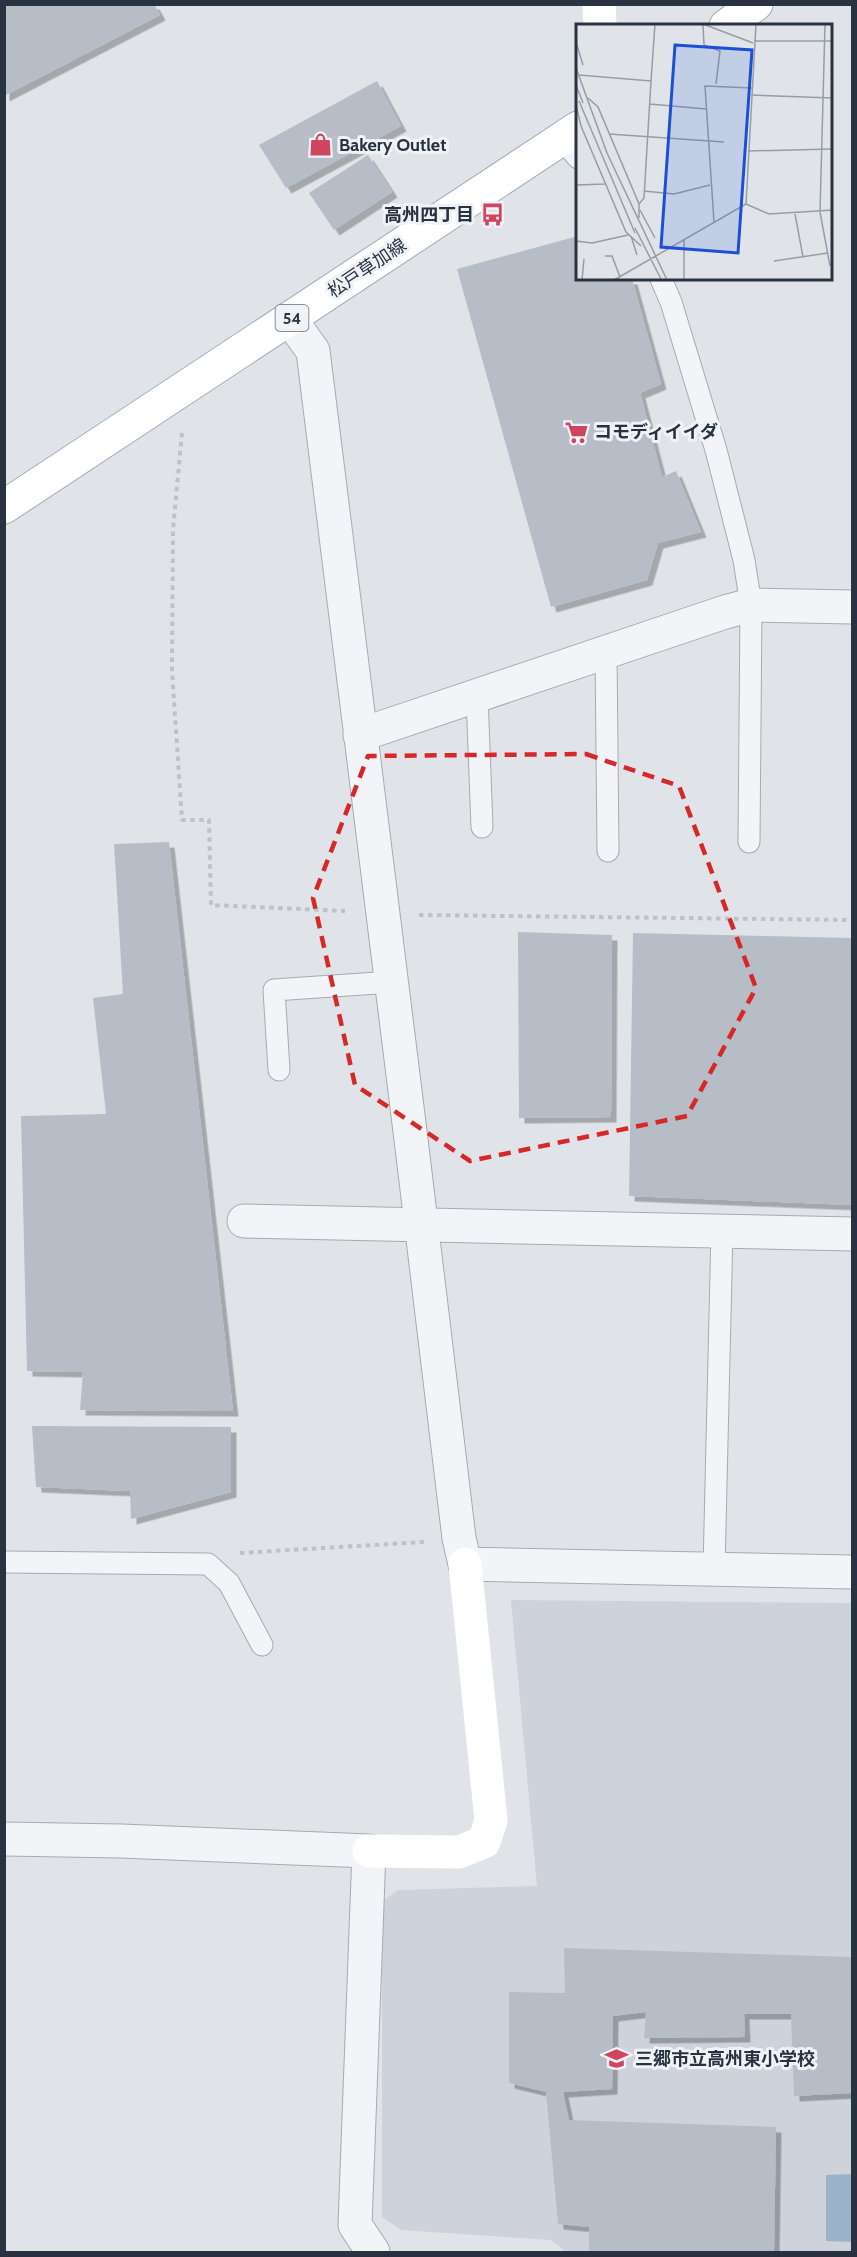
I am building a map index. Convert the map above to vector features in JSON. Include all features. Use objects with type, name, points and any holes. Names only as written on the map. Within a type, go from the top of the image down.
[{"type":"main road","points":[[599,4],[600,24]]},
{"type":"main road","points":[[729,24],[756,4]]},
{"type":"main road","name":"松戸草加線","points":[[4,507],[290,319],[573,142]]},
{"type":"main road","points":[[369,1851],[459,1852],[484,1842],[491,1820],[462,1551]]},
{"type":"street","points":[[290,319],[313,351],[462,1551],[714,1569],[852,1572]]},
{"type":"street","points":[[360,735],[751,605],[852,607]]},
{"type":"street","points":[[244,1221],[852,1234]]},
{"type":"street","points":[[4,1839],[121,1841],[369,1851],[355,2225],[373,2253]]},
{"type":"lane","points":[[661,280],[671,302],[716,450],[744,560],[751,605],[749,842]]},
{"type":"lane","points":[[606,652],[608,851]]},
{"type":"lane","points":[[477,696],[482,827]]},
{"type":"lane","points":[[279,1070],[274,990],[392,982]]},
{"type":"lane","points":[[714,1569],[722,1231]]},
{"type":"lane","points":[[4,1562],[208,1564],[229,1582],[262,1645]]},
{"type":"path","points":[[208,1564],[238,1553],[439,1541],[462,1551]]},
{"type":"highlighted area","points":[[586,754],[679,786],[756,988],[687,1116],[470,1161],[355,1085],[313,898],[368,756]]},
{"type":"shaded area","name":"三郷市立高州東小学校","points":[[511,1600],[852,1603],[852,2252],[566,2252],[551,2240],[401,2230],[382,2217],[382,1901],[398,1890],[537,1886]]},
{"type":"water","points":[[852,2174],[852,2242],[826,2241],[826,2175]]},
{"type":"building","points":[[4,4],[154,4],[160,15],[4,96]]},
{"type":"building","points":[[377,81],[401,126],[286,188],[259,145]]},
{"type":"building","points":[[368,155],[392,192],[334,230],[309,193]]},
{"type":"building","name":"コモディイイダ","points":[[576,237],[576,280],[632,280],[661,384],[640,393],[662,477],[676,471],[701,532],[658,543],[647,580],[551,607],[457,269]]},
{"type":"building","points":[[169,842],[233,1411],[80,1410],[83,1372],[27,1371],[21,1116],[106,1114],[93,998],[123,994],[114,844]]},
{"type":"building","points":[[518,932],[612,935],[611,1117],[519,1118]]},
{"type":"building","points":[[633,933],[852,938],[852,1205],[629,1196]]},
{"type":"building","points":[[32,1426],[231,1427],[231,1492],[131,1519],[130,1491],[36,1487]]},
{"type":"building","points":[[564,1948],[852,1957],[852,2093],[794,2096],[791,2014],[744,2014],[745,2037],[644,2038],[646,2012],[613,2016],[612,2089],[563,2092],[569,2120],[776,2127],[774,2252],[589,2252],[589,2227],[558,2224],[546,2092],[509,2083],[509,1992],[565,1993]]},
{"type":"place","name":"Bakery Outlet","points":[[321,145]]},
{"type":"place","name":"高州四丁目","points":[[492,215]]},
{"type":"place","name":"コモディイイダ","points":[[576,432]]},
{"type":"place","name":"三郷市立高州東小学校","points":[[617,2059]]}]
